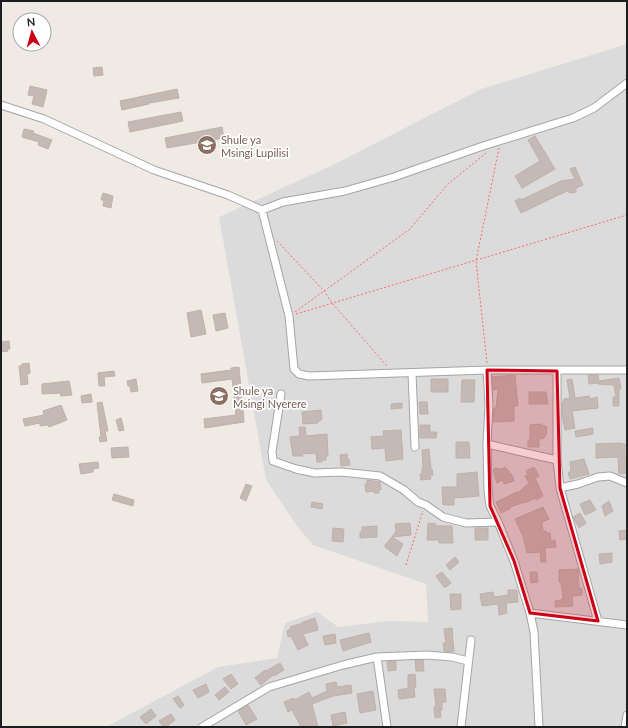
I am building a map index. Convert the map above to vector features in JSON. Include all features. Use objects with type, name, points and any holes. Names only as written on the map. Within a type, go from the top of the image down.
[{"type":"street","points":[[1,105],[44,120],[154,170],[228,195],[262,210],[283,202],[345,191],[394,177],[483,146],[573,118],[594,108],[627,83]]},
{"type":"street","points":[[262,210],[289,316],[294,369],[299,374],[309,376],[487,370],[627,370]]},
{"type":"street","points":[[487,370],[489,406],[487,444],[488,491],[490,506],[514,561],[530,613],[534,632],[539,727]]},
{"type":"street","points":[[557,371],[557,460],[560,488],[598,622]]},
{"type":"street","points":[[412,373],[414,447]]},
{"type":"street","points":[[281,394],[272,452],[273,461],[296,469],[315,473],[341,472],[380,476],[404,490],[418,502],[426,505],[443,517],[466,523],[498,522]]},
{"type":"street","points":[[487,444],[557,460]]},
{"type":"street","points":[[560,488],[578,484],[598,476],[610,476],[627,483]]},
{"type":"street","points":[[530,613],[627,625]]},
{"type":"street","points":[[461,727],[471,640]]},
{"type":"street","points":[[202,727],[270,687],[343,665],[377,657],[426,655],[468,660]]},
{"type":"street","points":[[377,657],[387,727]]},
{"type":"street","points":[[625,727],[627,715]]},
{"type":"path","points":[[487,370],[476,261],[501,141]]},
{"type":"path","points":[[289,316],[410,228],[447,184],[489,151]]},
{"type":"path","points":[[289,316],[627,215]]},
{"type":"path","points":[[268,232],[324,291],[332,303],[394,373]]},
{"type":"path","points":[[406,565],[421,516],[426,505]]},
{"type":"highlighted area","points":[[487,370],[557,371],[560,488],[598,621],[530,613],[514,561],[490,506]]},
{"type":"shaded area","points":[[627,44],[627,727],[106,727],[218,667],[277,658],[285,623],[317,612],[338,627],[389,621],[428,622],[426,584],[313,545],[297,526],[266,480],[219,217],[335,164],[481,89]]},
{"type":"building","points":[[102,67],[103,75],[94,76],[93,68]]},
{"type":"building","points":[[30,86],[47,90],[43,107],[32,104],[34,96],[28,95]]},
{"type":"building","points":[[177,89],[179,98],[149,103],[122,110],[120,101]]},
{"type":"building","points":[[181,112],[183,121],[130,132],[128,122]]},
{"type":"building","points":[[222,127],[224,138],[167,148],[165,138]]},
{"type":"building","points":[[24,129],[34,131],[33,133],[52,140],[48,149],[38,145],[39,142],[22,137]]},
{"type":"building","points":[[535,136],[555,169],[522,188],[515,176],[540,161],[528,140]]},
{"type":"building","points":[[575,167],[583,185],[576,188],[576,192],[569,193],[569,190],[521,213],[515,201],[520,198],[521,200],[561,181],[575,179],[570,169]]},
{"type":"building","points":[[103,193],[113,196],[111,208],[103,206],[104,200],[101,200]]},
{"type":"building","points":[[201,310],[206,334],[191,337],[187,313]]},
{"type":"building","points":[[225,313],[228,328],[216,331],[213,315]]},
{"type":"building","points":[[9,341],[10,349],[7,349],[8,351],[1,352],[1,342]]},
{"type":"building","points":[[29,363],[30,373],[27,374],[28,384],[21,385],[19,366]]},
{"type":"building","points":[[239,367],[244,422],[205,428],[204,419],[236,415],[232,379],[202,383],[201,374],[231,370],[231,368]]},
{"type":"building","points":[[114,371],[115,376],[104,377],[105,386],[99,386],[98,373]]},
{"type":"building","points":[[515,375],[518,406],[514,406],[514,421],[493,422],[498,389],[493,390],[492,377]]},
{"type":"building","points":[[588,375],[598,375],[599,381],[619,378],[621,389],[619,389],[619,406],[613,406],[613,397],[616,397],[614,385],[598,383],[589,384]]},
{"type":"building","points":[[136,379],[138,391],[131,392],[127,381]]},
{"type":"building","points":[[431,379],[448,379],[448,392],[431,392]]},
{"type":"building","points":[[572,379],[575,398],[589,396],[590,399],[597,397],[598,408],[572,411],[575,428],[565,430],[562,415],[562,404],[564,399],[570,398],[567,380]]},
{"type":"building","points":[[462,380],[475,380],[474,402],[461,402]]},
{"type":"building","points":[[69,381],[72,395],[61,396],[60,393],[42,394],[42,384]]},
{"type":"building","points":[[529,392],[546,392],[548,404],[529,404]]},
{"type":"building","points":[[91,394],[92,402],[82,403],[81,396]]},
{"type":"building","points":[[102,402],[108,431],[105,431],[107,441],[100,442],[99,437],[101,437],[97,403]]},
{"type":"building","points":[[419,402],[427,402],[428,414],[420,414]]},
{"type":"building","points":[[402,403],[402,408],[391,409],[391,404]]},
{"type":"building","points":[[61,405],[67,420],[49,427],[48,425],[40,426],[40,423],[25,426],[23,419],[44,415],[43,411]]},
{"type":"building","points":[[321,410],[322,419],[318,421],[318,423],[303,424],[302,412]]},
{"type":"building","points":[[121,418],[124,430],[119,431],[116,420]]},
{"type":"building","points":[[540,424],[547,427],[546,435],[543,439],[539,439],[539,447],[528,447],[528,440],[530,440],[530,425]]},
{"type":"building","points":[[420,425],[430,425],[430,432],[437,432],[436,438],[420,438]]},
{"type":"building","points":[[299,427],[305,427],[306,436],[327,434],[328,456],[326,456],[326,460],[317,462],[316,453],[302,454],[303,456],[293,456],[290,437],[300,436]]},
{"type":"building","points":[[593,428],[593,434],[576,437],[575,431]]},
{"type":"building","points":[[401,430],[403,459],[386,461],[385,448],[372,449],[371,437],[384,436],[383,431]]},
{"type":"building","points":[[456,442],[469,442],[470,458],[456,458]]},
{"type":"building","points":[[596,444],[625,444],[627,473],[619,474],[618,457],[596,458]]},
{"type":"building","points":[[128,447],[129,457],[112,458],[111,448]]},
{"type":"building","points":[[429,449],[433,475],[430,475],[431,479],[421,480],[420,474],[422,474],[423,468],[422,450]]},
{"type":"building","points":[[347,454],[350,465],[341,466],[340,455]]},
{"type":"building","points":[[584,459],[589,474],[570,479],[568,472],[571,472],[570,462]]},
{"type":"building","points":[[98,462],[99,468],[93,469],[93,472],[81,474],[79,464]]},
{"type":"building","points":[[505,467],[512,475],[514,481],[504,484],[503,480],[497,483],[493,470],[495,468],[501,469]]},
{"type":"building","points":[[534,467],[539,476],[535,478],[543,496],[536,500],[535,498],[525,503],[510,507],[511,508],[501,513],[496,502],[517,492],[518,493],[529,483],[525,476],[528,475],[526,471]]},
{"type":"building","points":[[477,472],[479,496],[454,498],[454,505],[443,505],[442,487],[457,487],[457,474]]},
{"type":"building","points":[[367,480],[380,482],[381,490],[378,490],[379,493],[374,493],[374,491],[366,492],[365,484],[367,484]]},
{"type":"building","points":[[246,484],[252,486],[246,501],[240,498]]},
{"type":"building","points":[[114,494],[134,500],[133,506],[112,500]]},
{"type":"building","points":[[590,500],[596,510],[585,515],[580,504]]},
{"type":"building","points":[[609,501],[613,511],[605,516],[602,506]]},
{"type":"building","points":[[312,502],[323,504],[322,509],[311,507]]},
{"type":"building","points":[[543,507],[549,519],[542,522],[543,531],[550,533],[551,541],[555,540],[556,547],[545,548],[546,562],[541,562],[540,552],[527,553],[523,536],[515,519]]},
{"type":"building","points":[[580,513],[586,523],[579,528],[573,517]]},
{"type":"building","points":[[410,523],[411,535],[392,537],[396,531],[395,524]]},
{"type":"building","points":[[428,523],[436,524],[436,526],[452,526],[453,543],[439,543],[439,540],[427,540]]},
{"type":"building","points":[[377,526],[377,537],[360,538],[362,527]]},
{"type":"building","points":[[333,528],[344,529],[343,542],[332,541]]},
{"type":"building","points":[[475,528],[488,528],[488,540],[475,540]]},
{"type":"building","points":[[627,530],[627,539],[620,540],[619,531]]},
{"type":"building","points":[[392,537],[403,544],[397,556],[385,547]]},
{"type":"building","points":[[612,553],[612,562],[600,564],[599,554]]},
{"type":"building","points":[[455,557],[459,562],[450,570],[446,565]]},
{"type":"building","points":[[578,569],[579,589],[582,588],[582,595],[572,596],[573,606],[555,607],[555,601],[563,598],[561,582],[559,582],[559,570]]},
{"type":"building","points":[[442,572],[451,583],[446,587],[444,587],[436,576]]},
{"type":"building","points":[[530,572],[537,572],[538,582],[531,583]]},
{"type":"building","points":[[508,590],[517,590],[518,602],[506,603],[507,613],[499,615],[498,604],[482,606],[480,594],[493,592],[494,597],[508,595]]},
{"type":"building","points":[[450,594],[461,594],[461,609],[451,610]]},
{"type":"building","points":[[315,618],[318,630],[303,634],[308,645],[298,650],[291,636],[288,637],[287,631],[291,628],[290,627]]},
{"type":"building","points":[[452,628],[454,652],[444,651],[443,643],[446,643],[444,629]]},
{"type":"building","points":[[369,633],[371,642],[343,651],[340,640]]},
{"type":"building","points":[[335,634],[336,643],[325,645],[323,636]]},
{"type":"building","points":[[415,660],[423,660],[424,671],[416,671]]},
{"type":"building","points":[[396,661],[396,670],[388,671],[387,662]]},
{"type":"building","points":[[280,663],[284,670],[274,676],[273,675],[261,685],[255,678],[265,670],[266,671]]},
{"type":"building","points":[[231,674],[238,684],[231,689],[223,679]]},
{"type":"building","points":[[415,674],[415,697],[399,699],[398,690],[408,688],[408,675]]},
{"type":"building","points":[[336,682],[337,687],[351,685],[352,693],[333,696],[312,704],[318,727],[301,727],[292,710],[288,712],[284,702],[294,698],[295,700],[309,692],[312,698],[327,691],[326,684]]},
{"type":"building","points":[[206,684],[209,692],[198,698],[193,690]]},
{"type":"building","points":[[225,687],[229,692],[219,700],[215,695]]},
{"type":"building","points":[[434,689],[445,689],[446,702],[442,702],[442,710],[440,710],[441,717],[435,718],[434,707],[436,706]]},
{"type":"building","points":[[373,691],[376,710],[360,713],[357,694]]},
{"type":"building","points":[[178,696],[184,705],[180,708],[173,699]]},
{"type":"building","points":[[248,705],[257,719],[246,725],[238,711]]},
{"type":"building","points":[[151,709],[156,716],[146,724],[140,717]]},
{"type":"building","points":[[345,712],[347,723],[333,726],[331,715]]},
{"type":"building","points":[[171,714],[175,720],[166,727],[163,727],[159,721]]},
{"type":"place","name":"Shule ya Msingi Lupilisi","points":[[207,145]]},
{"type":"place","name":"Shule ya Msingi Nyerere","points":[[219,396]]}]
